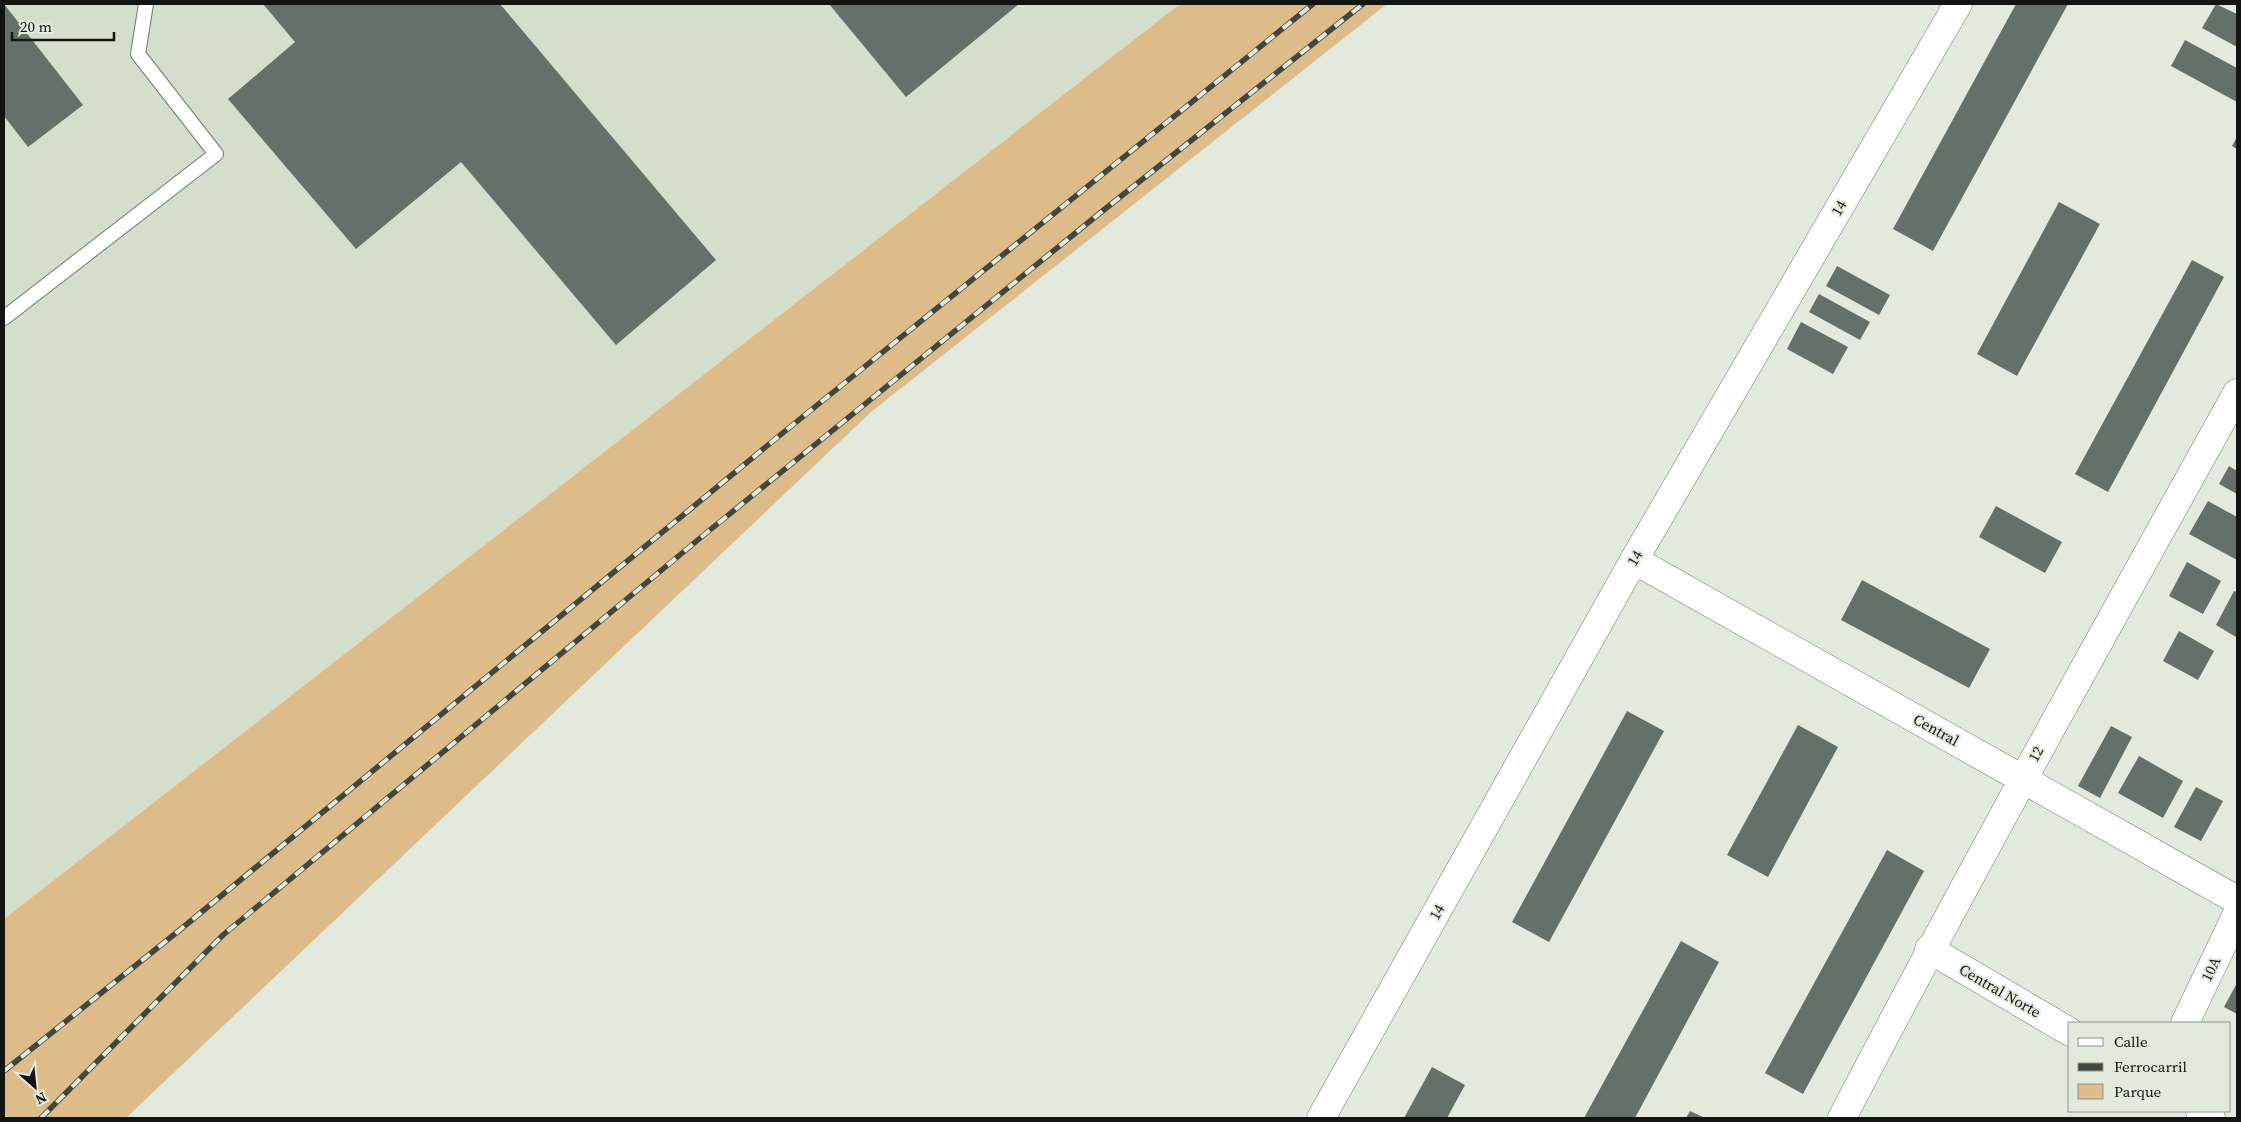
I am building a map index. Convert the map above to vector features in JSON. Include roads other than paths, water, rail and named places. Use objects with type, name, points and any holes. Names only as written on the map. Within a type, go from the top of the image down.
[{"type":"street","name":"14","points":[[1321,1118],[1634,560],[1958,4]]},
{"type":"street","name":"12","points":[[1842,1118],[1929,949],[2237,393]]},
{"type":"street","name":"Central","points":[[1634,560],[2237,900]]},
{"type":"street","name":"10A","points":[[2184,1022],[2237,914]]},
{"type":"street","name":"Central Norte","points":[[1929,949],[2068,1031]]},
{"type":"lane","points":[[4,318],[216,154],[138,54],[146,4]]},
{"type":"railway","points":[[4,1071],[181,929],[779,436],[1313,4]]},
{"type":"railway","points":[[41,1118],[223,935],[705,534],[1105,209],[1363,4]]}]
